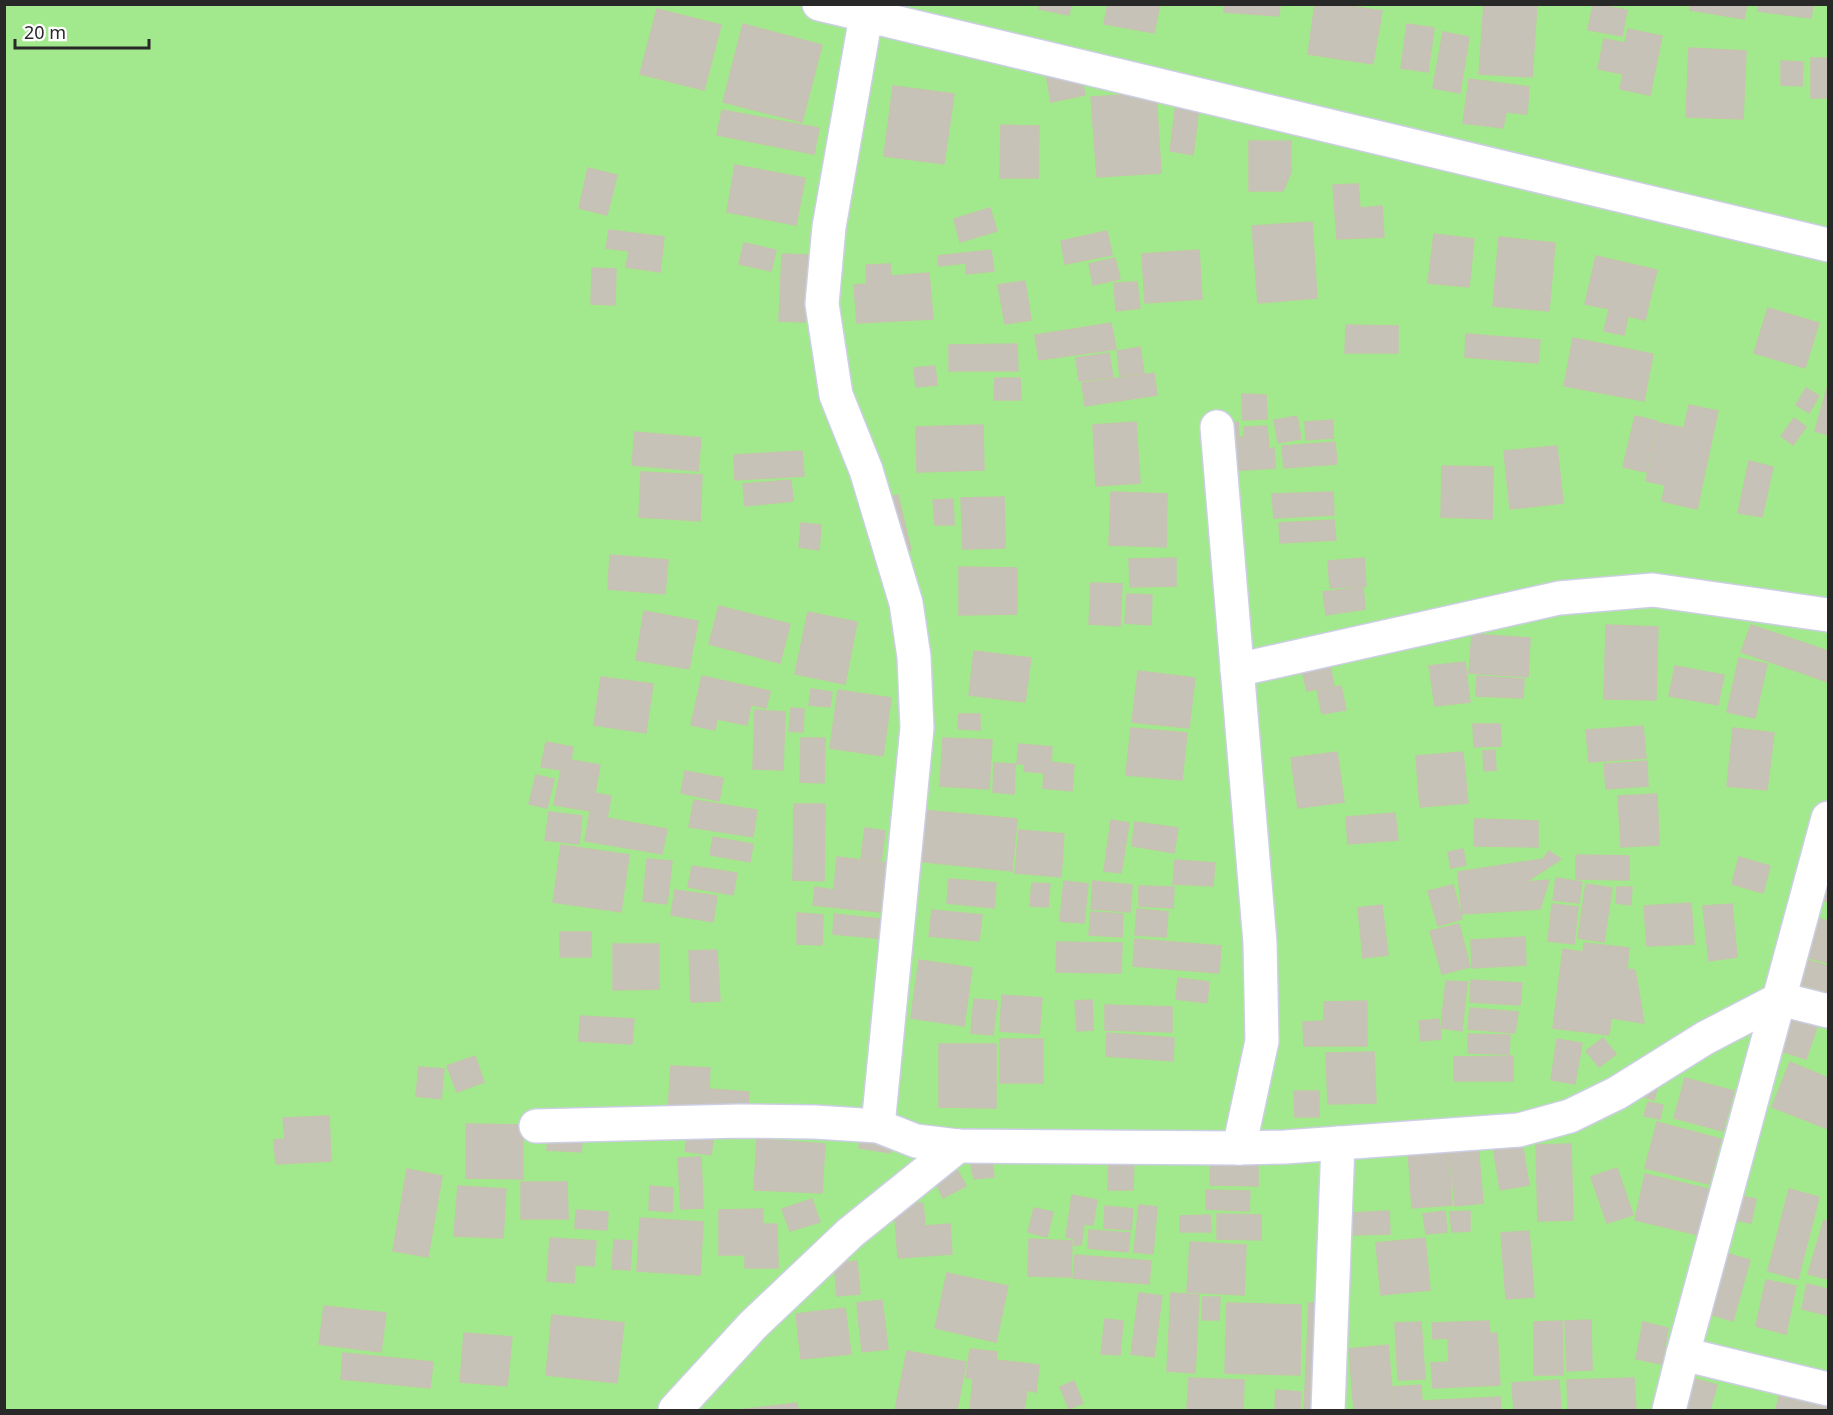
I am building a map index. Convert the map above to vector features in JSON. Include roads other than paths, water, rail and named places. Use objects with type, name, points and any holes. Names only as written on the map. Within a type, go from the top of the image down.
[{"type":"street","points":[[819,4],[1828,245]]},
{"type":"street","points":[[866,16],[829,226],[822,304],[837,395],[866,470],[906,603],[914,657],[917,728],[878,1126]]},
{"type":"street","points":[[1217,427],[1260,943],[1262,1041],[1239,1149]]},
{"type":"street","points":[[1237,670],[1559,598],[1653,590],[1828,615]]},
{"type":"street","points":[[1669,1410],[1828,818]]},
{"type":"street","points":[[536,1126],[741,1121],[815,1122],[878,1126],[916,1141],[958,1146],[1239,1149],[1519,1130],[1570,1116],[1617,1093],[1705,1038],[1780,999],[1828,1011]]},
{"type":"street","points":[[1328,1410],[1338,1143]]},
{"type":"street","points":[[675,1410],[753,1325],[850,1233],[958,1146]]},
{"type":"street","points":[[1683,1354],[1828,1389]]}]
